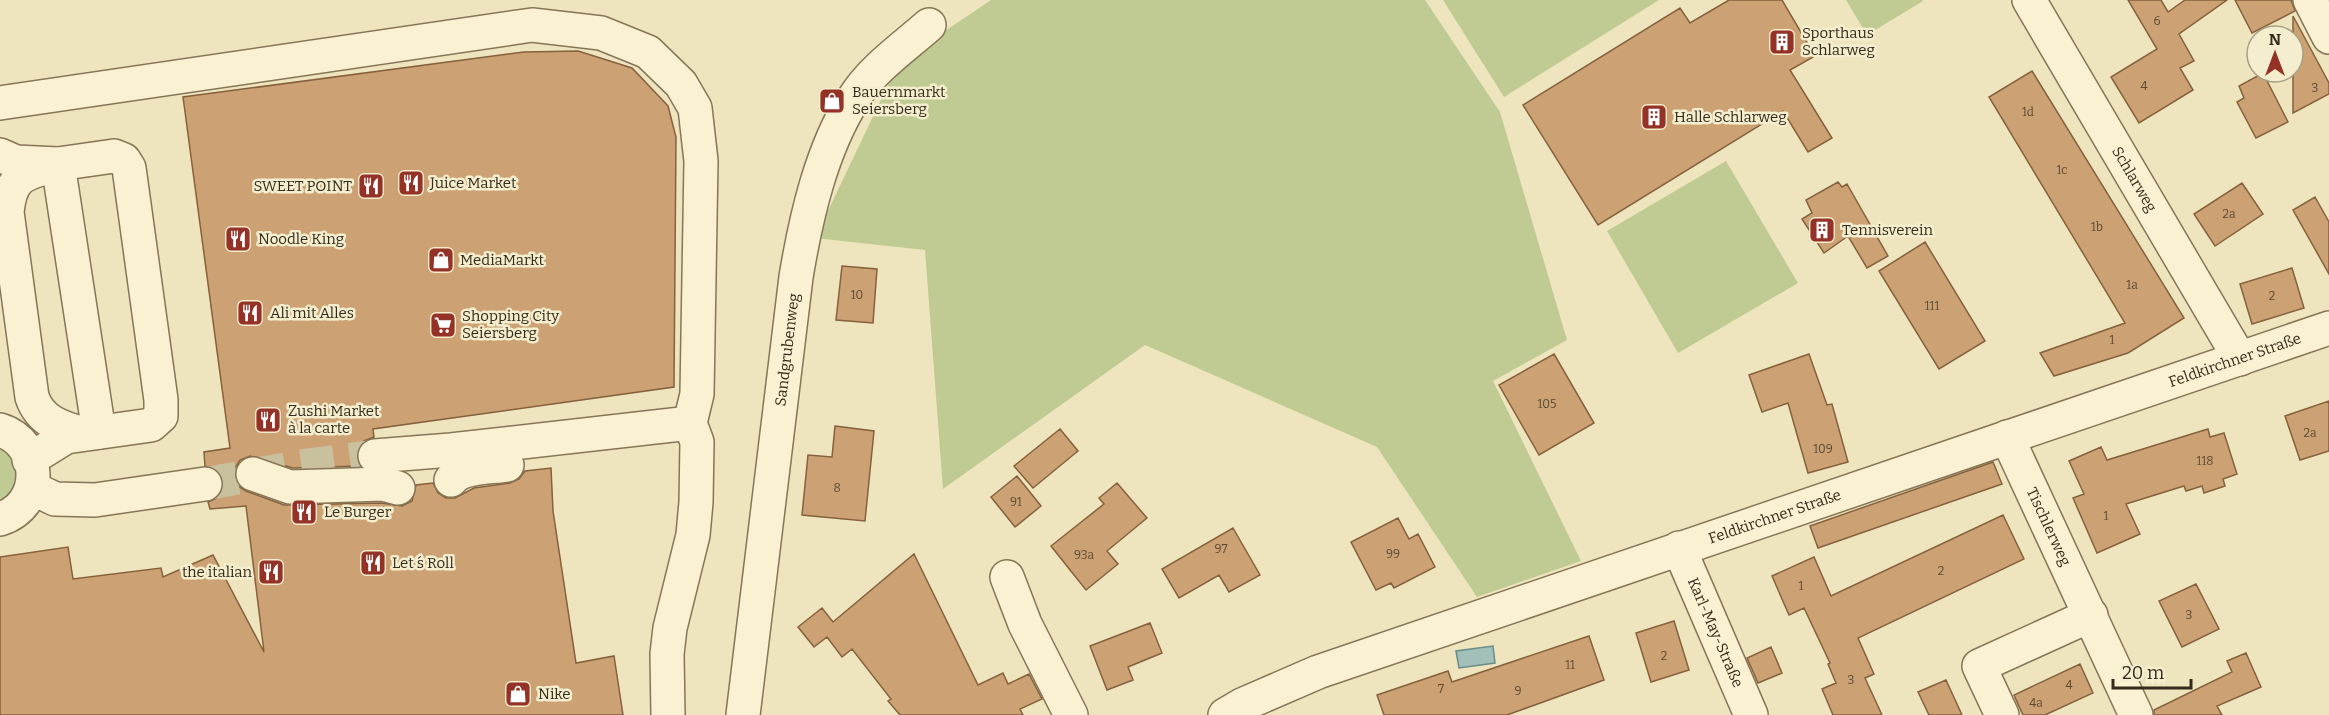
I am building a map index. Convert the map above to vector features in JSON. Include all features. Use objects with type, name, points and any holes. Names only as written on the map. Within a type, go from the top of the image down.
[{"type":"street","name":"Schlarweg","points":[[2029,0],[2240,360]]},
{"type":"street","points":[[2310,0],[2329,37]]},
{"type":"street","points":[[0,103],[213,82],[532,25],[601,33],[648,52],[681,84],[695,108],[701,161],[697,394],[690,423],[697,442],[696,502],[693,535],[669,628],[666,664],[668,715]]},
{"type":"street","name":"Sandgrubenweg","points":[[743,715],[782,381],[804,226],[832,142],[854,97],[882,66],[929,25]]},
{"type":"street","points":[[0,155],[16,162],[58,164]]},
{"type":"street","points":[[31,474],[66,437],[151,424],[161,416],[161,400],[129,168],[124,160],[114,156],[58,164],[23,174],[9,190],[7,212],[32,397],[36,410],[62,428],[92,433]]},
{"type":"street","points":[[58,164],[92,433]]},
{"type":"street","name":"Feldkirchner Straße","points":[[1225,715],[1242,705],[1318,672],[2329,328]]},
{"type":"street","points":[[375,456],[451,450],[690,423]]},
{"type":"street","points":[[0,430],[16,438],[26,449],[31,474],[29,498],[18,512],[0,519]]},
{"type":"street","points":[[451,480],[455,475],[470,470],[550,460],[572,451],[593,433]]},
{"type":"street","name":"Tischlerweg","points":[[2007,437],[2136,715]]},
{"type":"street","points":[[31,474],[55,499],[95,500],[205,483]]},
{"type":"street","points":[[254,474],[290,488],[383,483],[398,488]]},
{"type":"street","name":"Karl-May-Straße","points":[[1679,548],[1751,715]]},
{"type":"street","points":[[1007,576],[1025,624],[1071,715]]},
{"type":"street","points":[[2002,715],[1979,666],[2091,615]]},
{"type":"green space","points":[[991,0],[1425,0],[1500,112],[1567,340],[1493,381],[1581,561],[1477,597],[1377,447],[1145,345],[943,489],[925,250],[815,238],[899,62]]},
{"type":"green space","points":[[1443,0],[1659,0],[1504,97]]},
{"type":"green space","points":[[1846,0],[1922,0],[1923,1],[1867,35]]},
{"type":"green space","points":[[1726,161],[1798,283],[1678,353],[1607,231]]},
{"type":"green space","points":[[0,441],[12,450],[21,484],[0,509]]},
{"type":"water","points":[[1493,646],[1495,663],[1459,668],[1456,651]]},
{"type":"building","name":"Halle Schlarweg","points":[[1729,0],[1782,0],[1815,56],[1790,70],[1832,138],[1808,152],[1783,111],[1598,225],[1523,105],[1680,8],[1690,23]]},
{"type":"building","points":[[2128,0],[2161,0],[2168,12],[2185,0],[2227,0],[2179,34],[2194,61],[2180,68],[2193,90],[2139,123],[2111,77],[2157,49]]},
{"type":"building","points":[[2235,0],[2291,0],[2295,11],[2270,24],[2247,24]]},
{"type":"building","points":[[2305,38],[2329,83],[2329,94],[2293,113],[2293,84],[2305,84]]},
{"type":"building","name":"Shopping City Seiersberg","points":[[578,51],[632,68],[668,106],[676,137],[674,387],[373,429],[374,437],[364,441],[358,448],[356,458],[359,466],[293,468],[250,456],[240,460],[235,468],[235,477],[238,486],[246,491],[284,505],[381,503],[402,506],[412,501],[416,485],[433,483],[438,493],[446,498],[455,498],[474,488],[510,483],[519,479],[525,471],[551,468],[553,511],[576,663],[614,656],[623,715],[0,715],[0,557],[68,547],[73,579],[161,568],[163,577],[213,555],[264,652],[246,506],[210,509],[208,502],[217,498],[224,482],[219,472],[205,466],[204,452],[230,448],[183,97],[524,52]]},
{"type":"building","points":[[2032,71],[2184,318],[2128,353],[2054,376],[2040,353],[2125,323],[1989,97]]},
{"type":"building","points":[[2245,83],[2269,84],[2288,122],[2256,138],[2237,102],[2244,98],[2239,86]]},
{"type":"building","points":[[1838,182],[1842,187],[1847,184],[1888,256],[1867,268],[1848,236],[1824,253],[1802,219],[1812,213],[1806,200]]},
{"type":"building","points":[[2242,183],[2263,214],[2215,246],[2194,214]]},
{"type":"building","points":[[2315,197],[2329,222],[2329,274],[2293,210]]},
{"type":"building","points":[[1925,242],[1985,341],[1939,369],[1879,271]]},
{"type":"building","points":[[842,266],[877,269],[873,323],[836,320]]},
{"type":"building","points":[[2292,268],[2304,308],[2252,324],[2240,284]]},
{"type":"building","points":[[1554,354],[1594,423],[1539,455],[1499,385]]},
{"type":"building","points":[[1809,354],[1827,405],[1832,404],[1848,462],[1808,473],[1788,403],[1762,412],[1749,375]]},
{"type":"building","points":[[2329,401],[2329,451],[2300,460],[2285,416]]},
{"type":"building","points":[[835,426],[874,431],[865,521],[802,515],[808,455],[832,457]]},
{"type":"building","points":[[1060,429],[1078,451],[1033,488],[1014,466]]},
{"type":"building","points":[[2208,429],[2210,437],[2224,433],[2237,474],[2223,479],[2225,486],[2204,493],[2202,486],[2186,491],[2184,486],[2126,504],[2140,534],[2097,553],[2073,498],[2084,494],[2069,461],[2101,447],[2107,460]]},
{"type":"building","points":[[1993,462],[2002,484],[1818,548],[1810,526]]},
{"type":"building","points":[[1017,476],[1041,506],[1015,527],[991,497]]},
{"type":"building","points":[[1117,483],[1147,518],[1107,551],[1118,564],[1086,590],[1051,546],[1104,504],[1099,498]]},
{"type":"building","points":[[2003,515],[2024,559],[1858,638],[1874,674],[1865,678],[1882,715],[1833,715],[1822,689],[1836,683],[1828,664],[1830,663],[1804,608],[1789,615],[1772,576],[1814,557],[1831,596]]},
{"type":"building","points":[[1398,518],[1409,539],[1418,534],[1435,567],[1394,588],[1391,583],[1376,590],[1351,542]]},
{"type":"building","points":[[1233,528],[1260,575],[1229,592],[1219,575],[1179,598],[1162,569]]},
{"type":"building","points":[[914,554],[978,685],[1003,673],[1008,684],[1029,674],[1042,699],[1020,709],[1023,715],[900,715],[888,701],[891,699],[852,649],[842,657],[827,637],[814,647],[798,627],[822,608],[833,622]]},
{"type":"building","points":[[2196,584],[2219,629],[2182,647],[2159,601]]},
{"type":"building","points":[[1674,621],[1689,670],[1651,682],[1636,633]]},
{"type":"building","points":[[1150,623],[1162,653],[1128,667],[1133,680],[1107,690],[1090,646]]},
{"type":"building","points":[[1589,636],[1604,680],[1507,715],[1384,715],[1377,695],[1448,671],[1452,682]]},
{"type":"building","points":[[1771,647],[1782,673],[1758,683],[1747,658]]},
{"type":"building","points":[[2246,653],[2261,687],[2217,706],[2222,715],[2154,715],[2154,710],[2232,672],[2227,661]]},
{"type":"building","points":[[2080,664],[2093,693],[2045,715],[2023,715],[2014,695]]},
{"type":"building","points":[[1946,680],[1962,715],[1929,715],[1918,692]]},
{"type":"tunnel","points":[[205,484],[301,466],[375,456]]},
{"type":"place","name":"Sporthaus Schlarweg","points":[[1782,42]]},
{"type":"place","name":"Bauernmarkt Seiersberg","points":[[832,101]]},
{"type":"place","name":"Halle Schlarweg","points":[[1654,117]]},
{"type":"place","name":"Juice Market","points":[[411,183]]},
{"type":"place","name":"SWEET POINT","points":[[371,186]]},
{"type":"place","name":"Tennisverein","points":[[1822,230]]},
{"type":"place","name":"Noodle King","points":[[238,239]]},
{"type":"place","name":"MediaMarkt","points":[[441,260]]},
{"type":"place","name":"Ali mit Alles","points":[[250,313]]},
{"type":"place","name":"Shopping City Seiersberg","points":[[443,325]]},
{"type":"place","name":"Zushi Market à la carte","points":[[268,420]]},
{"type":"place","name":"Le Burger","points":[[304,512]]},
{"type":"place","name":"Let ́s Roll","points":[[373,563]]},
{"type":"place","name":"the italian","points":[[271,572]]},
{"type":"place","name":"Nike","points":[[518,694]]}]
